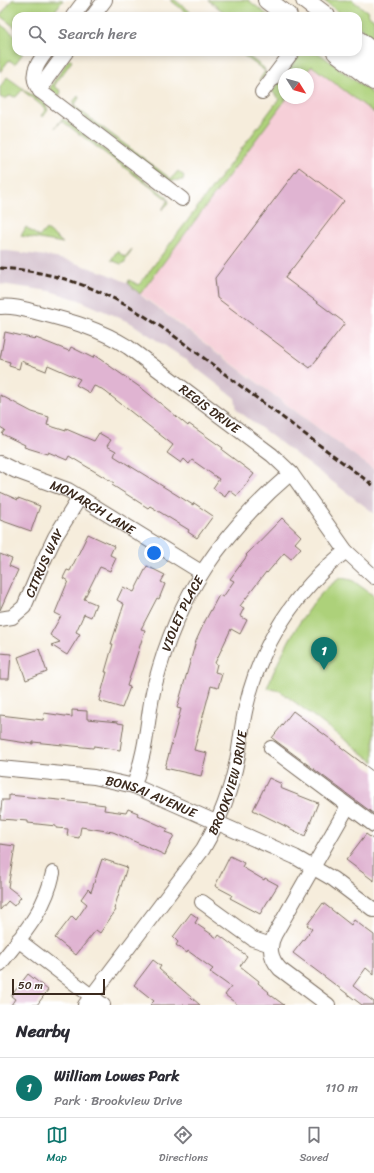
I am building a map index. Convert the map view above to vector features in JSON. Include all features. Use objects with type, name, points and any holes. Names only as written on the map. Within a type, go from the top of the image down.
[{"type":"main road","points":[[267,0],[283,12]]},
{"type":"main road","points":[[304,0],[320,12]]},
{"type":"main road","points":[[362,43],[374,53]]},
{"type":"main road","points":[[341,56],[374,81]]},
{"type":"street","points":[[76,12],[85,0]]},
{"type":"street","points":[[96,12],[105,0]]},
{"type":"street","points":[[43,56],[34,70],[34,79],[40,91],[182,199]]},
{"type":"street","points":[[40,91],[47,78],[63,56]]},
{"type":"street","points":[[262,92],[289,56]]},
{"type":"street","points":[[362,56],[374,65]]},
{"type":"street","name":"REGIS DRIVE","points":[[0,307],[22,309],[74,322],[104,333],[117,340],[272,455],[291,473],[346,551],[374,577]]},
{"type":"street","name":"MONARCH LANE","points":[[0,463],[16,471],[68,490],[201,572]]},
{"type":"street","name":"VIOLET PLACE","points":[[134,786],[143,752],[154,686],[179,614],[201,572],[229,534],[244,517],[291,473]]},
{"type":"street","name":"CITRUS WAY","points":[[0,619],[12,617],[24,608],[52,543],[80,497]]},
{"type":"street","name":"BROOKVIEW DRIVE","points":[[93,1002],[193,864],[217,821],[232,782],[246,706],[263,656],[278,627],[295,602],[324,569],[346,551]]},
{"type":"street","points":[[271,748],[374,825]]},
{"type":"street","name":"BONSAI AVENUE","points":[[0,768],[94,777],[134,786],[217,821],[314,867],[374,910]]},
{"type":"street","points":[[328,1005],[280,969],[274,962],[270,945],[348,806]]},
{"type":"street","points":[[0,964],[41,910],[50,892],[53,874]]},
{"type":"street","points":[[202,902],[253,939],[270,945]]},
{"type":"street","points":[[18,940],[93,1002]]},
{"type":"shaded area","points":[[314,68],[374,113],[374,470],[140,294],[282,104],[314,104]]},
{"type":"shaded area","points":[[0,250],[46,256],[69,261],[108,274],[128,283],[144,298],[374,470],[374,513],[237,410],[235,398],[179,355],[131,323],[79,300],[50,291],[0,284]]},
{"type":"green space","points":[[12,0],[63,0],[54,12],[12,12],[12,25],[0,16]]},
{"type":"green space","points":[[170,0],[175,0],[191,12],[186,12]]},
{"type":"green space","points":[[208,0],[248,0],[264,12],[224,12]]},
{"type":"green space","points":[[323,0],[352,0],[368,12],[367,14],[374,19],[374,38],[362,29],[362,12],[339,12]]},
{"type":"green space","points":[[0,24],[12,33],[12,56],[21,56],[15,64],[9,60],[0,72]]},
{"type":"green space","points":[[244,56],[248,56],[264,68],[265,71]]},
{"type":"green space","points":[[299,56],[323,56],[374,95],[374,113],[312,66],[310,68],[290,68]]},
{"type":"green space","points":[[69,59],[72,61],[54,86],[61,91],[60,95],[57,95],[50,89],[51,86]]},
{"type":"green space","points":[[265,71],[266,74],[259,81]]},
{"type":"green space","points":[[7,77],[46,105],[48,110],[43,117],[41,116],[46,109],[22,90],[16,97],[10,96],[4,99],[0,97],[0,87]]},
{"type":"green space","points":[[278,83],[278,98],[272,91]]},
{"type":"green space","points":[[78,96],[79,98],[74,106],[171,179],[178,171],[184,176],[183,180],[171,181],[166,178],[74,109],[73,102]]},
{"type":"green space","points":[[278,100],[278,104],[282,104],[140,294],[128,283],[129,280],[139,285]]},
{"type":"green space","points":[[62,119],[167,197],[168,200],[62,121],[55,128]]},
{"type":"green space","points":[[168,200],[169,203],[162,210]]},
{"type":"green space","points":[[26,227],[39,237],[46,229],[63,243],[21,236]]},
{"type":"green space","points":[[132,249],[124,263],[121,264],[111,260],[117,251],[125,257]]},
{"type":"green space","points":[[341,578],[352,580],[374,596],[374,762],[280,691],[267,688],[279,660],[307,611],[329,586]]},
{"type":"building","points":[[299,167],[344,201],[285,278],[345,323],[310,368],[217,298],[215,278]]},
{"type":"building","points":[[5,332],[36,338],[69,351],[71,347],[93,358],[94,355],[144,390],[188,426],[189,424],[223,448],[222,450],[254,474],[237,496],[229,490],[225,497],[213,488],[219,479],[192,460],[189,464],[184,459],[181,463],[167,453],[173,445],[102,389],[94,386],[90,393],[76,385],[80,379],[48,365],[46,371],[21,361],[19,369],[9,366],[10,362],[0,359]]},
{"type":"building","points":[[0,395],[32,412],[49,417],[47,425],[66,431],[66,429],[94,441],[99,433],[111,440],[107,446],[116,451],[114,456],[193,505],[194,503],[213,516],[197,538],[188,532],[189,530],[150,506],[148,508],[112,485],[114,483],[69,456],[67,460],[48,452],[47,454],[24,447],[25,445],[2,434],[5,430],[0,427]]},
{"type":"building","points":[[0,492],[18,500],[18,498],[40,506],[31,531],[0,520]]},
{"type":"building","points":[[282,518],[301,536],[295,543],[301,548],[291,559],[284,553],[267,573],[266,572],[240,606],[244,608],[240,616],[247,620],[240,634],[231,629],[215,663],[217,664],[215,672],[222,674],[218,688],[211,686],[194,750],[207,753],[201,776],[165,768],[181,709],[177,708],[196,641],[205,621],[219,595],[223,597],[234,581],[230,579],[247,556],[246,555]]},
{"type":"building","points":[[88,534],[114,546],[110,555],[116,558],[110,571],[100,567],[84,599],[96,604],[91,617],[84,614],[76,632],[80,634],[67,655],[51,645],[60,642],[50,635],[61,616],[55,613],[68,581],[63,578],[67,570],[70,571]]},
{"type":"building","points":[[0,554],[12,559],[9,566],[18,570],[0,610]]},
{"type":"building","points":[[147,566],[165,575],[161,582],[165,584],[159,599],[157,598],[141,629],[145,630],[127,686],[130,687],[122,708],[99,701],[113,644],[111,644],[124,604],[117,600],[123,587],[134,592]]},
{"type":"building","points":[[39,649],[47,672],[26,680],[18,657]]},
{"type":"building","points":[[0,653],[11,654],[9,679],[0,679]]},
{"type":"building","points":[[72,710],[87,711],[87,719],[124,724],[120,750],[94,746],[93,748],[33,742],[33,744],[0,739],[0,715],[43,720],[44,713],[72,717]]},
{"type":"building","points":[[293,711],[374,772],[374,814],[272,738]]},
{"type":"building","points":[[269,778],[282,784],[280,788],[318,803],[305,836],[253,810]]},
{"type":"building","points":[[9,795],[105,805],[104,810],[126,813],[128,809],[138,813],[137,815],[168,829],[166,832],[174,835],[165,855],[113,832],[81,827],[79,838],[67,836],[68,829],[28,823],[28,821],[0,819],[2,800],[9,800]]},
{"type":"building","points":[[366,834],[374,840],[374,881],[346,860]]},
{"type":"building","points":[[0,844],[15,846],[8,887],[21,897],[14,906],[8,901],[0,910]]},
{"type":"building","points":[[230,856],[244,863],[242,867],[264,880],[265,878],[278,885],[260,914],[230,898],[232,895],[215,886]]},
{"type":"building","points":[[102,859],[127,867],[114,909],[116,910],[100,933],[96,930],[76,955],[55,938],[72,916],[76,920],[87,904],[81,899],[88,889],[91,892]]},
{"type":"building","points":[[323,903],[351,925],[354,920],[374,935],[374,975],[366,968],[353,986],[374,1002],[374,1005],[362,1005],[293,953],[312,929],[307,925]]},
{"type":"building","points":[[191,913],[198,918],[195,923],[217,938],[219,935],[247,956],[240,966],[259,981],[258,983],[269,992],[268,993],[284,1005],[238,1005],[225,995],[231,987],[210,972],[213,969],[188,951],[187,953],[176,945],[178,942],[173,937]]},
{"type":"building","points":[[153,960],[161,966],[159,969],[200,1005],[150,1005],[154,1001],[134,985]]},
{"type":"building","points":[[28,974],[48,990],[37,1005],[11,1005],[15,999],[11,996]]},
{"type":"railway","points":[[0,268],[36,272],[69,280],[100,292],[128,306],[183,342],[374,486]]},
{"type":"place","name":"William Lowes Park","points":[[324,670]]}]
